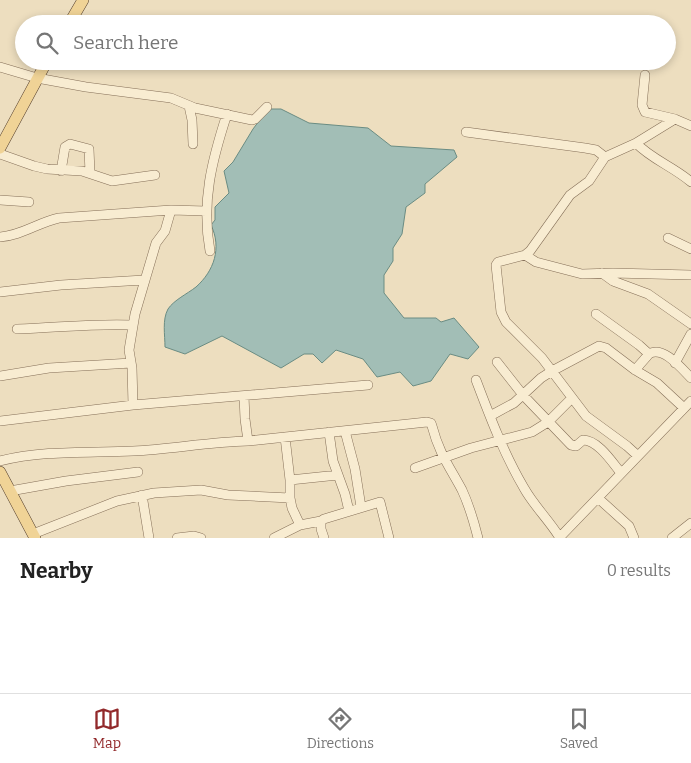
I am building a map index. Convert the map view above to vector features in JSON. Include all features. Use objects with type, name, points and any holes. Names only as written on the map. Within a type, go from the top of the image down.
[{"type":"main road","points":[[74,15],[83,0]]},
{"type":"main road","points":[[0,148],[42,70]]},
{"type":"main road","points":[[0,472],[34,536]]},
{"type":"street","points":[[0,67],[37,78],[86,87],[171,98],[189,106],[252,120],[267,107]]},
{"type":"street","points":[[645,75],[642,105],[645,112],[675,119],[691,126]]},
{"type":"street","points":[[189,106],[192,120],[193,144]]},
{"type":"street","points":[[210,251],[206,225],[207,190],[227,114]]},
{"type":"street","points":[[638,456],[591,420],[542,358],[506,322],[502,312],[496,265],[502,260],[525,255],[546,231],[570,195],[589,181],[605,157],[636,143],[675,119]]},
{"type":"street","points":[[466,132],[585,148],[596,150],[605,157]]},
{"type":"street","points":[[636,143],[647,153],[669,165],[691,182]]},
{"type":"street","points":[[61,170],[65,147],[70,144],[89,149],[90,173]]},
{"type":"street","points":[[0,154],[34,166],[82,171],[118,181],[155,175]]},
{"type":"street","points":[[0,200],[29,202]]},
{"type":"street","points":[[0,237],[18,234],[59,218],[171,210],[206,211]]},
{"type":"street","points":[[133,405],[129,350],[133,325],[144,280],[156,243],[165,231],[171,210]]},
{"type":"street","points":[[668,238],[691,249]]},
{"type":"street","points":[[525,255],[536,262],[582,274],[691,276]]},
{"type":"street","points":[[602,273],[612,281],[648,294],[691,324]]},
{"type":"street","points":[[0,292],[60,285],[144,280]]},
{"type":"street","points":[[596,314],[649,354]]},
{"type":"street","points":[[16,329],[94,324],[133,325]]},
{"type":"street","points":[[675,362],[691,334]]},
{"type":"street","points":[[476,380],[490,416],[500,441],[524,489],[537,508],[550,522],[559,538],[688,405],[635,370],[606,348],[599,346],[552,370],[514,403],[490,416]]},
{"type":"street","points":[[635,370],[651,352],[659,352],[675,362],[691,378]]},
{"type":"street","points":[[497,362],[523,395],[571,445],[576,446],[583,440],[589,440],[606,454],[621,473]]},
{"type":"street","points":[[0,376],[49,368],[131,363]]},
{"type":"street","points":[[0,421],[133,405],[368,385]]},
{"type":"street","points":[[244,396],[248,441]]},
{"type":"street","points":[[415,468],[477,446],[532,432],[548,422],[572,398]]},
{"type":"street","points":[[0,461],[38,454],[141,450],[427,422],[431,423],[439,450],[463,492],[478,538]]},
{"type":"street","points":[[345,431],[361,507]]},
{"type":"street","points":[[329,432],[333,462],[349,511]]},
{"type":"street","points":[[285,437],[290,498],[292,508],[300,525]]},
{"type":"street","points":[[10,490],[138,472]]},
{"type":"street","points":[[290,480],[338,475]]},
{"type":"street","points":[[34,536],[117,501],[142,495],[182,490],[201,490],[228,495],[290,498]]},
{"type":"street","points":[[142,495],[148,538],[159,538]]},
{"type":"street","points":[[598,498],[629,526],[634,538]]},
{"type":"street","points":[[274,538],[300,525],[321,521],[380,502],[389,538]]},
{"type":"street","points":[[321,521],[324,538]]},
{"type":"street","points":[[679,537],[691,523]]},
{"type":"street","points":[[177,538],[194,536],[201,538]]},
{"type":"water","points":[[268,109],[281,109],[309,123],[368,128],[391,146],[454,150],[457,157],[425,184],[425,193],[406,207],[402,234],[393,248],[393,261],[384,275],[384,293],[404,318],[436,318],[441,322],[454,318],[479,347],[468,359],[450,354],[431,381],[413,386],[400,372],[377,377],[363,359],[336,350],[322,363],[313,354],[304,354],[281,368],[222,336],[185,354],[165,347],[164,323],[168,309],[196,287],[212,266],[216,251],[216,242],[211,225],[215,220],[215,207],[229,193],[224,171],[233,162]]}]
